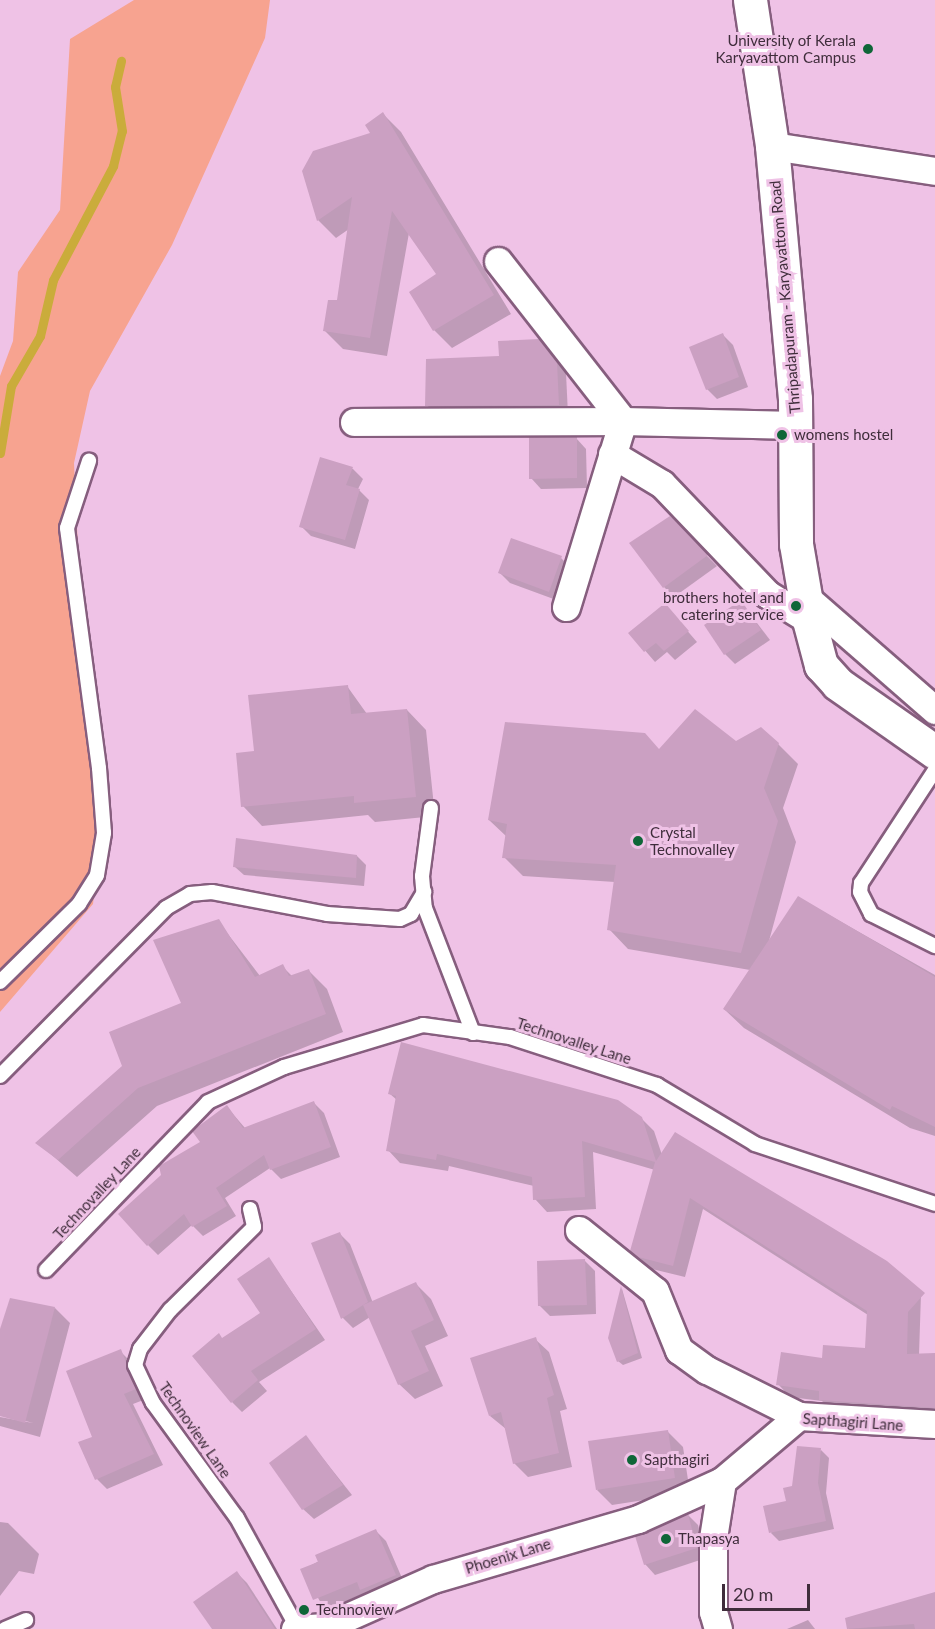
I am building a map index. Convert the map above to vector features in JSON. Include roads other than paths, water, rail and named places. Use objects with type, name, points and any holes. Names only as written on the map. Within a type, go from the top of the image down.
[{"type":"main road","name":"Thripadapuram - Karyavattom Road","points":[[750,0],[772,146],[796,425],[796,544],[806,608],[821,665],[838,684],[935,752]]},
{"type":"street","points":[[772,146],[935,171]]},
{"type":"street","points":[[498,261],[623,421]]},
{"type":"street","points":[[354,422],[623,421],[796,425]]},
{"type":"street","points":[[566,607],[623,421]]},
{"type":"street","points":[[612,454],[662,484],[767,594],[806,608],[935,710]]},
{"type":"street","points":[[579,1230],[655,1291],[679,1350],[799,1416]]},
{"type":"street","name":"Sapthagiri Lane","points":[[723,1481],[799,1416],[935,1424]]},
{"type":"street","points":[[718,1629],[713,1612],[713,1538],[723,1481]]},
{"type":"street","name":"Phoenix Lane","points":[[296,1628],[325,1627],[433,1579],[638,1519],[723,1481]]},
{"type":"lane","points":[[0,982],[79,904],[97,875],[104,833],[99,768],[67,528],[89,461]]},
{"type":"lane","points":[[935,770],[861,884],[861,892],[871,914],[935,946]]},
{"type":"lane","points":[[431,808],[424,892],[472,1033]]},
{"type":"lane","points":[[0,1076],[166,908],[190,894],[212,892],[327,914],[400,918],[411,914],[424,892]]},
{"type":"lane","name":"Technovalley Lane","points":[[46,1270],[208,1101],[284,1067],[400,1029],[423,1025],[510,1037],[657,1085],[755,1144],[935,1204]]},
{"type":"lane","name":"Technoview Lane","points":[[250,1209],[254,1227],[170,1310],[140,1349],[135,1365],[153,1403],[237,1518],[296,1628]]},
{"type":"lane","points":[[5,1629],[26,1620]]},
{"type":"waterway","points":[[0,453],[11,386],[40,336],[53,280],[113,166],[122,131],[115,87],[121,61]]},
{"type":"place","name":"University of Kerala Karyavattom Campus","points":[[868,49]]},
{"type":"place","name":"womens hostel","points":[[782,435]]},
{"type":"place","name":"brothers hotel and catering service","points":[[796,606]]},
{"type":"place","name":"Crystal Technovalley","points":[[638,841]]},
{"type":"place","name":"Sapthagiri","points":[[632,1460]]},
{"type":"place","name":"Thapasya","points":[[666,1539]]},
{"type":"place","name":"Technoview","points":[[304,1610]]}]
